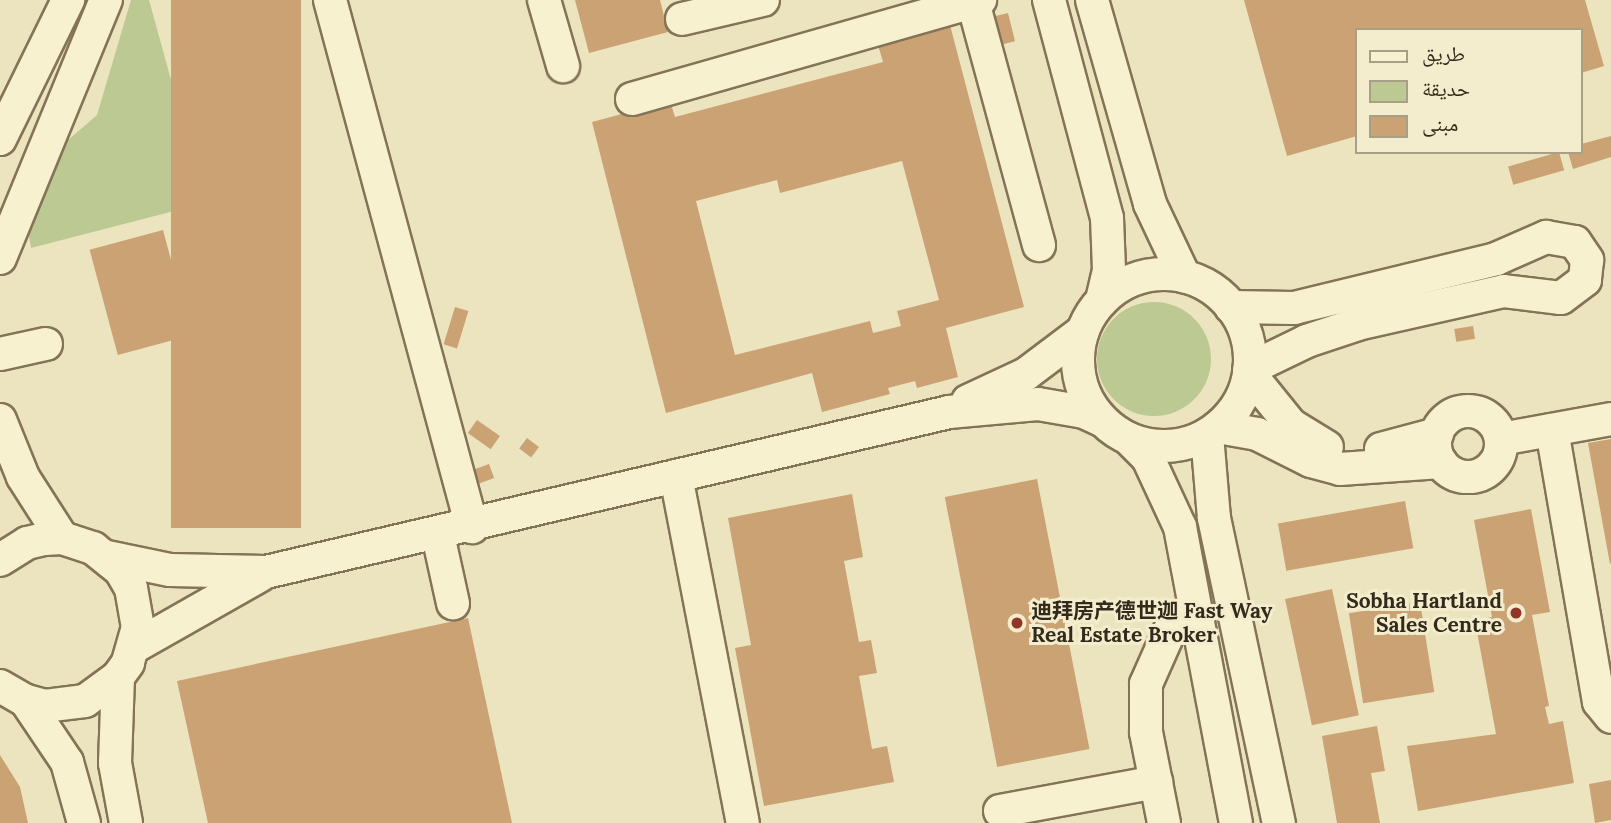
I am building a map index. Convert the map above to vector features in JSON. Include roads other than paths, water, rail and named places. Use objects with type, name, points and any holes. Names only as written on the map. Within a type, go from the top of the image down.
[{"type":"street","points":[[0,139],[68,0]]},
{"type":"street","points":[[0,258],[106,0]]},
{"type":"street","points":[[330,0],[472,527]]},
{"type":"street","points":[[544,0],[563,66]]},
{"type":"street","points":[[682,19],[763,0]]},
{"type":"street","points":[[949,412],[1026,374],[1083,331],[1102,300],[1109,270],[1107,218],[1049,0]]},
{"type":"street","points":[[1092,0],[1150,204],[1184,276]]},
{"type":"street","points":[[632,99],[977,1],[1039,245]]},
{"type":"street","points":[[1231,307],[1294,308],[1496,259],[1546,237],[1575,242],[1599,273],[1561,298],[1504,291],[1359,324],[1307,341],[1249,371]]},
{"type":"street","points":[[1102,300],[1140,277],[1184,276],[1218,293],[1231,307],[1249,347],[1249,371],[1238,403],[1212,431],[1214,518],[1279,823]]},
{"type":"street","points":[[1083,331],[1079,378],[1101,420]]},
{"type":"street","points":[[0,354],[46,344]]},
{"type":"street","points":[[1249,371],[1291,425],[1337,450],[1403,446],[1439,448]]},
{"type":"street","points":[[0,560],[27,543],[62,538],[107,556],[170,570],[266,572],[438,535],[949,412],[1038,404],[1084,412],[1131,440],[1148,458],[1171,503],[1195,608],[1236,823]]},
{"type":"street","points":[[1471,411],[1491,420],[1501,439],[1498,458],[1475,476],[1456,474],[1439,448],[1450,417],[1471,411]]},
{"type":"street","points":[[1501,439],[1611,419]]},
{"type":"street","points":[[0,420],[23,477],[62,538]]},
{"type":"street","points":[[1552,430],[1602,659],[1599,702],[1611,717]]},
{"type":"street","points":[[1131,440],[1169,447],[1212,431],[1257,434],[1325,467],[1355,469],[1439,448]]},
{"type":"street","points":[[676,476],[743,823]]},
{"type":"street","points":[[438,535],[453,603]]},
{"type":"street","points":[[13,694],[66,706],[85,701],[118,677],[134,647],[137,607],[121,571],[107,556]]},
{"type":"street","points":[[134,647],[266,572]]},
{"type":"street","points":[[1164,823],[1146,732],[1146,684],[1170,630],[1195,608]]},
{"type":"street","points":[[118,677],[115,763],[126,823]]},
{"type":"street","points":[[13,694],[67,762],[84,823]]},
{"type":"street","points":[[1000,811],[1156,782]]},
{"type":"place","name":"Sobha Hartland Sales Centre","points":[[1516,613]]},
{"type":"place","name":"迪拜房产德世迦 Fast Way Real Estate Broker","points":[[1017,623]]}]
